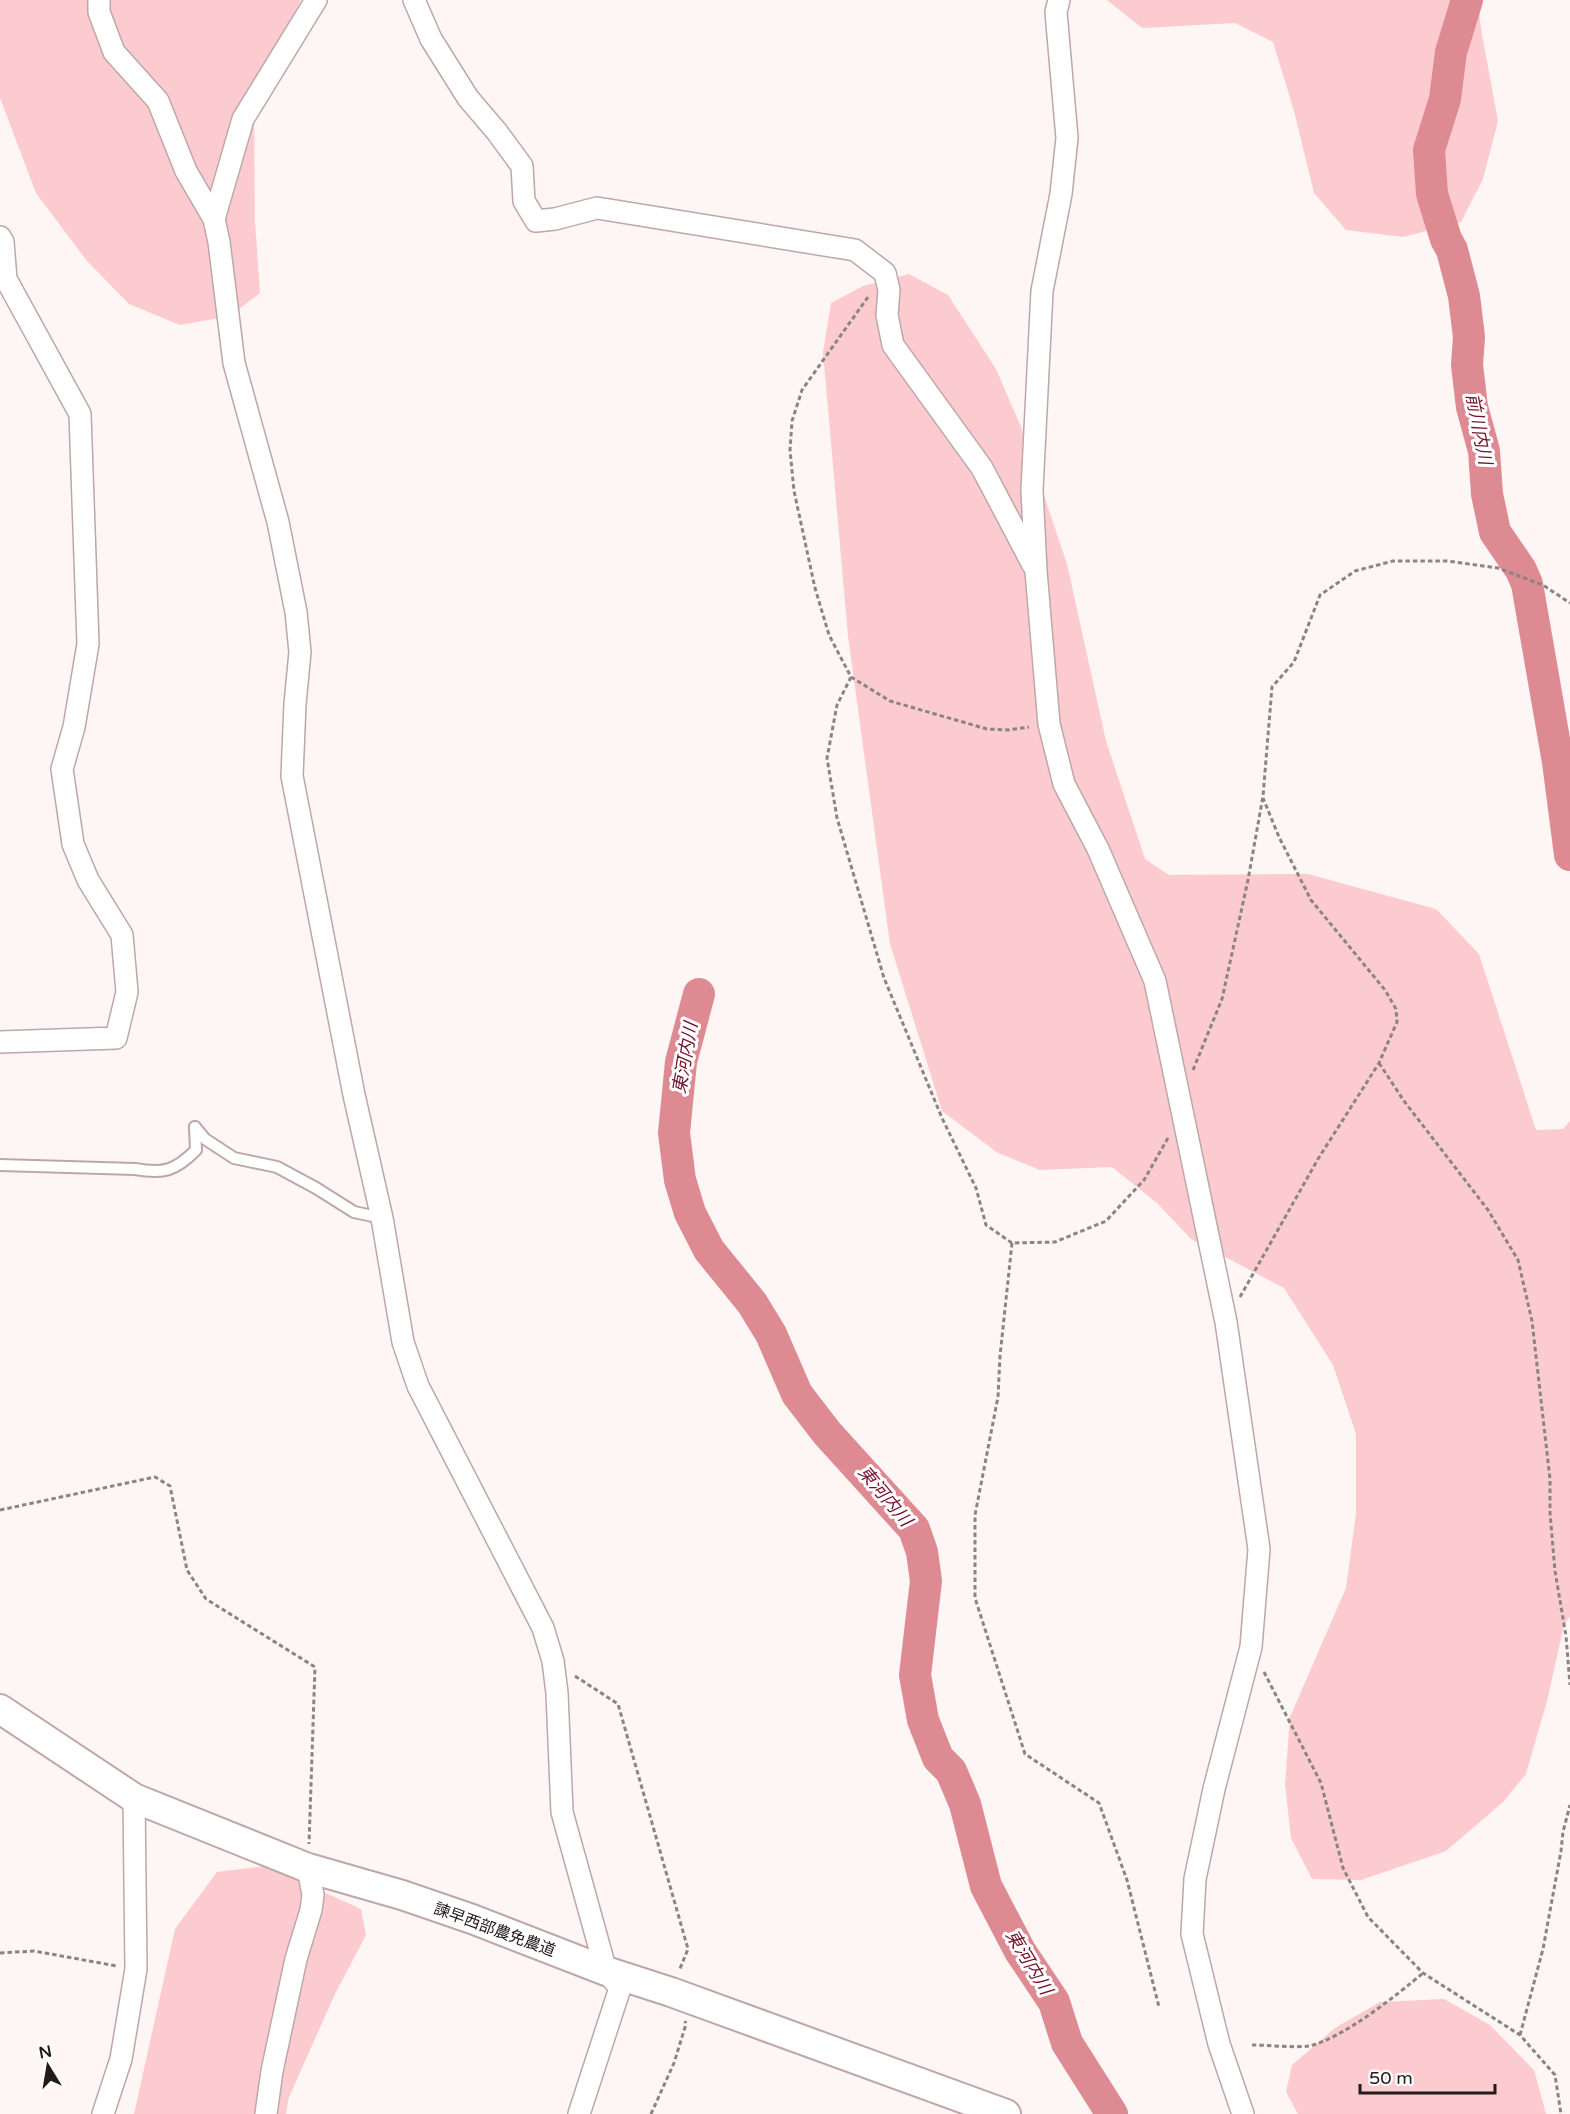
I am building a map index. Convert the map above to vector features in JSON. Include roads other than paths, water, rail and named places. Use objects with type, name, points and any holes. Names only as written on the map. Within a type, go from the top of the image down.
[{"type":"street","points":[[99,0],[99,12],[114,52],[158,101],[186,171],[214,219],[234,363],[278,522],[296,612],[300,652],[292,776],[354,1095],[382,1218],[403,1342],[418,1386],[543,1628],[553,1661],[562,1812],[606,1971],[620,1988],[579,2114]]},
{"type":"street","points":[[214,219],[243,119],[316,0]]},
{"type":"street","points":[[414,0],[431,39],[468,98],[522,166],[524,201],[536,221],[555,219],[597,208],[855,250],[885,273],[889,290],[887,315],[893,345],[982,468],[1036,571]]},
{"type":"street","points":[[1059,0],[1056,12],[1067,138],[1061,194],[1042,291],[1032,490],[1036,571],[1049,724],[1065,784],[1098,849],[1155,981],[1226,1322],[1259,1549],[1251,1647],[1199,1857],[1195,1879],[1192,1934],[1219,2044],[1243,2114]]},
{"type":"street","points":[[0,237],[3,242],[6,279],[80,414],[88,644],[74,727],[62,770],[73,844],[88,880],[122,935],[127,992],[116,1038],[0,1042]]},
{"type":"street","name":"諫早西部農免農道","points":[[0,1709],[134,1798],[308,1868],[402,1895],[472,1919],[606,1971],[671,1992],[1006,2114]]},
{"type":"street","points":[[104,2114],[121,2059],[136,1969],[134,1798]]},
{"type":"street","points":[[266,2114],[272,2071],[294,1970],[311,1910],[313,1895],[308,1868]]},
{"type":"lane","points":[[0,1165],[135,1169],[156,1173],[181,1165],[196,1150],[195,1127],[205,1139],[234,1158],[277,1167],[354,1212],[382,1218]]},
{"type":"waterway","name":"前川内川","points":[[1467,0],[1451,52],[1445,99],[1429,150],[1432,194],[1446,239],[1452,250],[1464,296],[1469,337],[1467,365],[1472,407],[1484,451],[1487,494],[1495,532],[1521,570],[1527,584],[1558,762],[1570,855]]},
{"type":"waterway","name":"東河内川","points":[[699,994],[681,1062],[674,1133],[680,1180],[690,1213],[709,1250],[752,1303],[771,1334],[797,1394],[827,1433],[914,1529],[922,1552],[926,1581],[915,1675],[923,1720],[938,1758],[951,1771],[965,1804],[986,1886],[1020,1951],[1054,2002],[1067,2043],[1112,2114]]}]
